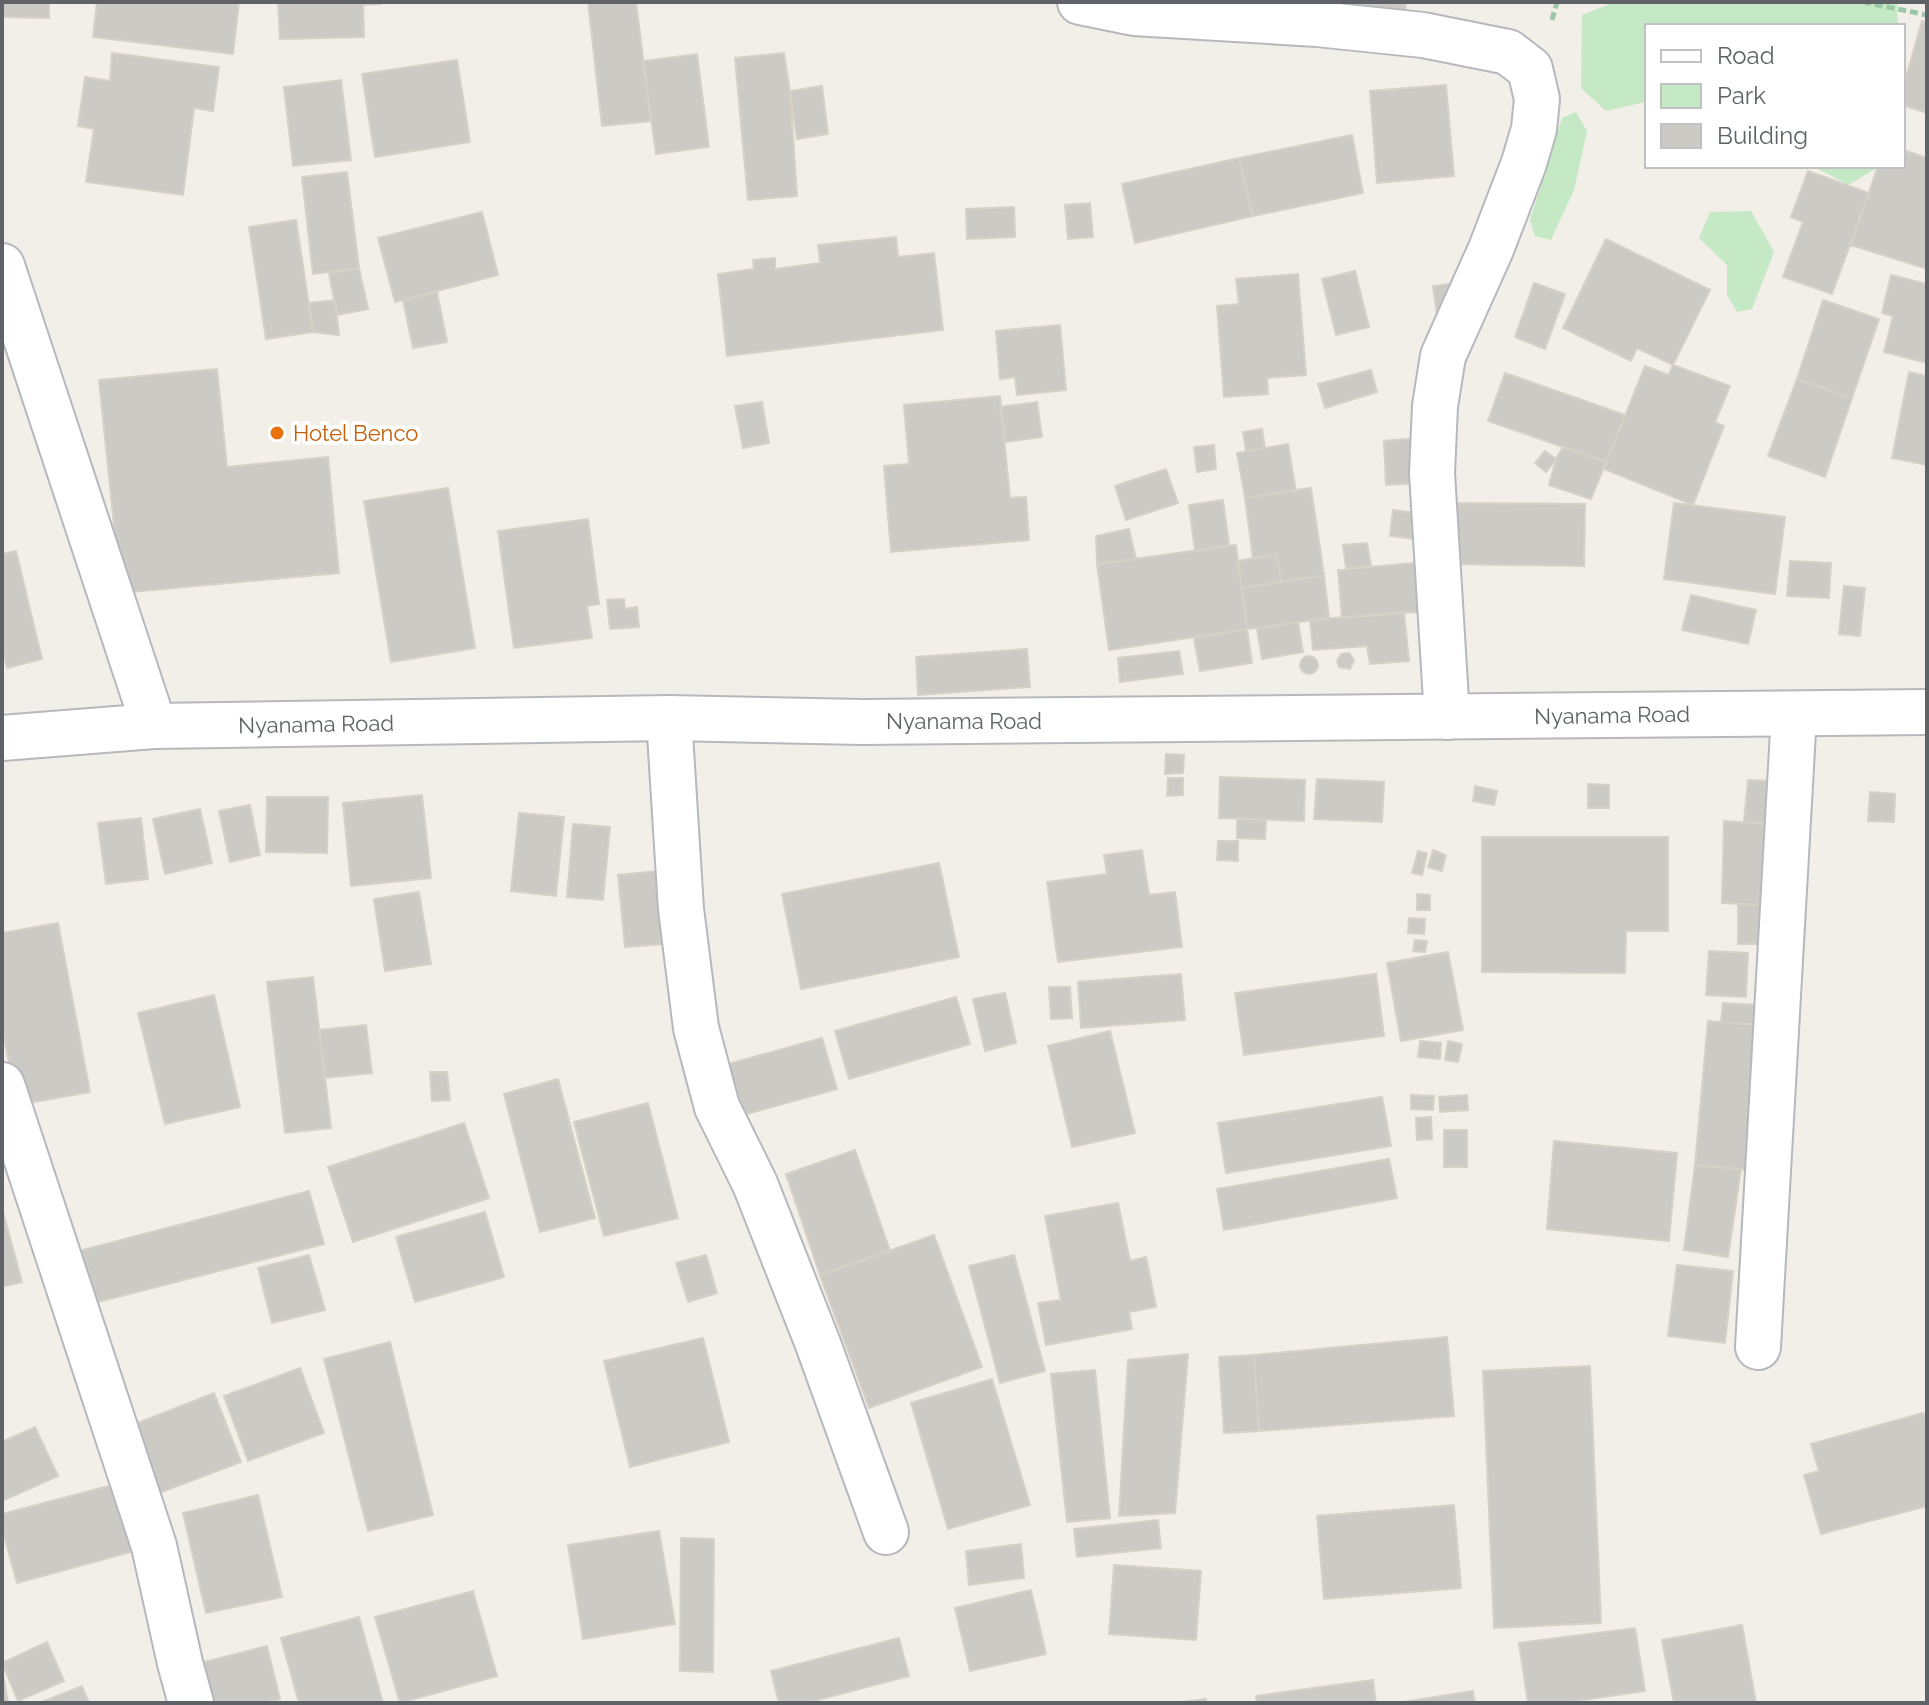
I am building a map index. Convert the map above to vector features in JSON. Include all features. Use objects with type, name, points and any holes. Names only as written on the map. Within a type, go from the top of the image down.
[{"type":"street","points":[[1080,2],[1134,13],[1317,24],[1423,35],[1508,52],[1530,69],[1537,99],[1534,129],[1491,249],[1443,356],[1435,406],[1432,473],[1447,717]]},
{"type":"street","points":[[2,266],[154,726]]},
{"type":"street","name":"Nyanama Road","points":[[2,738],[154,726],[669,718],[863,722],[1927,712]]},
{"type":"street","points":[[1758,1347],[1794,714]]},
{"type":"street","points":[[669,718],[681,909],[696,1028],[717,1107],[761,1199],[818,1344],[886,1532]]},
{"type":"street","points":[[2,1085],[154,1546],[191,1703]]},
{"type":"path","points":[[1863,2],[1927,15]]},
{"type":"green space","points":[[1615,2],[1897,2],[1898,24],[1645,24],[1645,102],[1606,111],[1581,88],[1582,15]]},
{"type":"green space","points":[[1576,112],[1587,131],[1574,190],[1551,240],[1535,236],[1530,220],[1562,118]]},
{"type":"green space","points":[[1817,168],[1877,168],[1848,185]]},
{"type":"green space","points":[[1751,211],[1774,252],[1752,309],[1737,312],[1727,295],[1727,265],[1699,238],[1710,212]]},
{"type":"building","points":[[2,2],[49,2],[49,18],[2,17]]},
{"type":"building","points":[[97,2],[239,2],[233,54],[93,37]]},
{"type":"building","points":[[278,2],[381,4],[363,5],[364,37],[280,39]]},
{"type":"building","points":[[588,2],[636,2],[651,121],[602,126]]},
{"type":"building","points":[[1331,2],[1406,2],[1405,17],[1331,10]]},
{"type":"building","points":[[1922,21],[1927,23],[1927,113],[1905,106],[1905,81]]},
{"type":"building","points":[[112,53],[219,67],[213,111],[194,108],[183,195],[86,182],[94,129],[78,126],[85,77],[110,81]]},
{"type":"building","points":[[784,53],[790,91],[797,196],[748,200],[735,58]]},
{"type":"building","points":[[697,54],[709,147],[656,154],[643,61]]},
{"type":"building","points":[[457,60],[470,142],[375,157],[362,74]]},
{"type":"building","points":[[341,80],[351,160],[293,166],[284,87]]},
{"type":"building","points":[[1446,85],[1454,176],[1377,183],[1370,91]]},
{"type":"building","points":[[822,86],[828,134],[797,139],[790,91]]},
{"type":"building","points":[[1352,135],[1363,193],[1253,216],[1239,158]]},
{"type":"building","points":[[1905,151],[1927,158],[1927,269],[1851,245],[1877,168],[1905,168]]},
{"type":"building","points":[[1239,158],[1253,216],[1135,243],[1122,184]]},
{"type":"building","points":[[1808,171],[1869,193],[1832,294],[1783,277],[1803,222],[1791,217]]},
{"type":"building","points":[[347,172],[359,268],[313,274],[302,177]]},
{"type":"building","points":[[1090,203],[1093,237],[1068,239],[1065,205]]},
{"type":"building","points":[[1014,207],[1015,237],[967,239],[966,209]]},
{"type":"building","points":[[482,212],[498,275],[395,302],[378,238]]},
{"type":"building","points":[[296,220],[313,332],[266,339],[249,227]]},
{"type":"building","points":[[896,237],[898,257],[934,253],[943,330],[727,356],[718,274],[754,269],[753,260],[775,258],[775,269],[820,263],[818,245]]},
{"type":"building","points":[[1606,239],[1710,290],[1673,365],[1637,348],[1631,361],[1563,328]]},
{"type":"building","points":[[359,268],[368,309],[337,315],[329,273]]},
{"type":"building","points":[[1355,271],[1369,327],[1336,335],[1322,279]]},
{"type":"building","points":[[1298,274],[1306,375],[1267,378],[1268,394],[1224,397],[1217,306],[1239,304],[1236,279]]},
{"type":"building","points":[[1891,275],[1927,284],[1927,363],[1884,352],[1893,316],[1882,313]]},
{"type":"building","points":[[1534,283],[1565,294],[1545,349],[1515,337]]},
{"type":"building","points":[[1449,284],[1453,314],[1437,315],[1433,286]]},
{"type":"building","points":[[437,292],[447,342],[413,348],[403,300]]},
{"type":"building","points":[[335,300],[339,335],[313,332],[309,303]]},
{"type":"building","points":[[1823,300],[1879,319],[1852,398],[1797,379]]},
{"type":"building","points":[[1060,325],[1066,390],[1017,395],[1015,377],[1000,379],[996,331]]},
{"type":"building","points":[[1673,365],[1730,386],[1715,422],[1724,426],[1693,505],[1604,469],[1645,366],[1669,375]]},
{"type":"building","points":[[217,369],[227,467],[328,457],[339,573],[121,593],[99,380]]},
{"type":"building","points":[[1371,370],[1377,392],[1325,408],[1318,384]]},
{"type":"building","points":[[1909,372],[1927,376],[1927,465],[1892,458]]},
{"type":"building","points":[[1505,373],[1625,415],[1606,462],[1488,421]]},
{"type":"building","points":[[1797,379],[1852,398],[1825,477],[1768,456]]},
{"type":"building","points":[[1000,396],[1010,498],[1026,497],[1029,540],[891,552],[884,466],[909,464],[904,405]]},
{"type":"building","points":[[762,402],[769,443],[743,448],[735,406]]},
{"type":"building","points":[[1037,402],[1042,437],[1006,442],[1000,407]]},
{"type":"building","points":[[1262,429],[1265,448],[1246,451],[1243,432]]},
{"type":"building","points":[[1418,438],[1420,483],[1386,485],[1384,441]]},
{"type":"building","points":[[1288,444],[1296,491],[1245,498],[1237,453]]},
{"type":"building","points":[[1214,445],[1216,469],[1197,472],[1194,447]]},
{"type":"building","points":[[1563,447],[1606,462],[1591,499],[1549,485],[1556,459]]},
{"type":"building","points":[[1545,451],[1556,459],[1546,472],[1535,463]]},
{"type":"building","points":[[1166,469],[1178,503],[1126,520],[1115,486]]},
{"type":"building","points":[[448,488],[475,648],[391,662],[364,501]]},
{"type":"building","points":[[1311,488],[1324,575],[1281,582],[1277,554],[1253,559],[1245,498]]},
{"type":"building","points":[[1223,500],[1229,545],[1195,551],[1189,505]]},
{"type":"building","points":[[1449,503],[1585,504],[1584,566],[1449,564]]},
{"type":"building","points":[[1674,503],[1785,517],[1775,594],[1664,579]]},
{"type":"building","points":[[1393,510],[1417,513],[1414,539],[1390,536]]},
{"type":"building","points":[[588,519],[599,604],[587,606],[592,638],[514,648],[498,531]]},
{"type":"building","points":[[1129,529],[1136,559],[1097,564],[1096,536]]},
{"type":"building","points":[[1367,543],[1371,566],[1346,568],[1343,545]]},
{"type":"building","points":[[1236,545],[1247,629],[1109,650],[1097,564]]},
{"type":"building","points":[[16,551],[42,659],[7,668],[2,647],[2,554]]},
{"type":"building","points":[[1277,554],[1281,582],[1242,588],[1237,561]]},
{"type":"building","points":[[1790,561],[1831,563],[1829,598],[1787,596]]},
{"type":"building","points":[[1423,562],[1427,611],[1342,618],[1338,570]]},
{"type":"building","points":[[1324,575],[1329,618],[1247,629],[1242,588]]},
{"type":"building","points":[[1844,586],[1865,588],[1860,636],[1839,634]]},
{"type":"building","points":[[1691,595],[1756,610],[1748,644],[1682,630]]},
{"type":"building","points":[[624,599],[625,609],[637,607],[639,627],[610,629],[607,600]]},
{"type":"building","points":[[1404,612],[1409,661],[1370,664],[1367,646],[1313,650],[1310,620]]},
{"type":"building","points":[[1298,622],[1303,652],[1262,659],[1257,629]]},
{"type":"building","points":[[1247,629],[1252,663],[1200,671],[1194,638]]},
{"type":"building","points":[[1027,649],[1030,687],[918,695],[916,657]]},
{"type":"building","points":[[1179,651],[1183,674],[1120,682],[1118,658]]},
{"type":"building","points":[[1349,653],[1354,660],[1350,669],[1339,667],[1337,661],[1341,654]]},
{"type":"building","points":[[1309,656],[1318,665],[1309,674],[1300,665]]},
{"type":"building","points":[[1166,754],[1184,755],[1183,773],[1165,774]]},
{"type":"building","points":[[1220,777],[1305,780],[1304,821],[1219,818]]},
{"type":"building","points":[[1168,778],[1183,778],[1183,795],[1167,796]]},
{"type":"building","points":[[1317,779],[1384,782],[1382,822],[1314,819]]},
{"type":"building","points":[[1748,780],[1769,781],[1767,824],[1744,821]]},
{"type":"building","points":[[1588,784],[1609,785],[1609,808],[1588,808]]},
{"type":"building","points":[[1475,786],[1497,791],[1494,805],[1473,801]]},
{"type":"building","points":[[1870,792],[1895,794],[1894,822],[1868,821]]},
{"type":"building","points":[[422,795],[431,878],[351,886],[343,803]]},
{"type":"building","points":[[267,797],[328,797],[327,853],[266,852]]},
{"type":"building","points":[[250,805],[260,855],[230,862],[219,811]]},
{"type":"building","points":[[200,809],[212,863],[165,874],[153,819]]},
{"type":"building","points":[[519,813],[564,817],[556,896],[511,891]]},
{"type":"building","points":[[141,818],[148,879],[106,884],[98,823]]},
{"type":"building","points":[[1237,819],[1266,820],[1265,839],[1237,838]]},
{"type":"building","points":[[1724,821],[1767,824],[1763,905],[1722,903]]},
{"type":"building","points":[[573,824],[610,827],[603,900],[567,897]]},
{"type":"building","points":[[1482,837],[1668,837],[1668,931],[1626,931],[1625,973],[1482,972]]},
{"type":"building","points":[[1218,841],[1238,841],[1238,861],[1217,860]]},
{"type":"building","points":[[1142,850],[1149,895],[1175,892],[1182,947],[1058,962],[1047,882],[1107,874],[1104,855]]},
{"type":"building","points":[[1433,850],[1446,855],[1442,871],[1428,867]]},
{"type":"building","points":[[1418,851],[1427,853],[1422,875],[1412,873]]},
{"type":"building","points":[[939,863],[959,957],[801,989],[782,894]]},
{"type":"building","points":[[658,871],[664,944],[625,947],[618,875]]},
{"type":"building","points":[[419,892],[431,964],[385,971],[374,899]]},
{"type":"building","points":[[1417,894],[1430,895],[1430,910],[1417,910]]},
{"type":"building","points":[[1738,904],[1763,905],[1762,944],[1738,944]]},
{"type":"building","points":[[1409,918],[1425,919],[1424,934],[1408,933]]},
{"type":"building","points":[[58,923],[90,1092],[17,1105],[2,1027],[2,933]]},
{"type":"building","points":[[1415,940],[1427,941],[1425,952],[1413,951]]},
{"type":"building","points":[[1709,951],[1748,953],[1746,997],[1706,995]]},
{"type":"building","points":[[1448,952],[1463,1030],[1401,1041],[1387,963]]},
{"type":"building","points":[[1181,974],[1185,1020],[1081,1028],[1078,982]]},
{"type":"building","points":[[1376,974],[1384,1036],[1244,1055],[1235,993]]},
{"type":"building","points":[[313,977],[331,1128],[285,1133],[267,982]]},
{"type":"building","points":[[1049,987],[1070,987],[1072,1018],[1051,1019]]},
{"type":"building","points":[[1005,993],[1016,1043],[985,1051],[973,999]]},
{"type":"building","points":[[214,995],[240,1107],[165,1124],[138,1013]]},
{"type":"building","points":[[956,997],[970,1044],[849,1079],[835,1031]]},
{"type":"building","points":[[1723,1003],[1758,1005],[1756,1025],[1721,1022]]},
{"type":"building","points":[[1708,1021],[1761,1025],[1747,1170],[1695,1165]]},
{"type":"building","points":[[366,1025],[372,1073],[325,1078],[319,1030]]},
{"type":"building","points":[[1110,1031],[1135,1133],[1072,1147],[1048,1046]]},
{"type":"building","points":[[822,1038],[837,1089],[729,1119],[714,1068]]},
{"type":"building","points":[[1420,1041],[1441,1043],[1440,1059],[1418,1057]]},
{"type":"building","points":[[1448,1041],[1462,1044],[1458,1062],[1445,1060]]},
{"type":"building","points":[[430,1072],[447,1072],[450,1100],[432,1101]]},
{"type":"building","points":[[558,1079],[595,1218],[540,1232],[504,1094]]},
{"type":"building","points":[[1411,1095],[1434,1096],[1433,1110],[1411,1109]]},
{"type":"building","points":[[1467,1095],[1468,1110],[1440,1112],[1439,1097]]},
{"type":"building","points":[[1382,1097],[1391,1146],[1226,1173],[1218,1123]]},
{"type":"building","points":[[648,1103],[678,1218],[604,1236],[574,1122]]},
{"type":"building","points":[[1431,1117],[1432,1139],[1417,1140],[1416,1118]]},
{"type":"building","points":[[464,1123],[489,1198],[353,1242],[328,1167]]},
{"type":"building","points":[[1444,1130],[1467,1130],[1467,1167],[1444,1167]]},
{"type":"building","points":[[1554,1141],[1677,1153],[1669,1241],[1547,1229]]},
{"type":"building","points":[[855,1150],[890,1251],[820,1275],[786,1174]]},
{"type":"building","points":[[1389,1159],[1397,1198],[1224,1230],[1217,1189]]},
{"type":"building","points":[[1695,1165],[1741,1169],[1728,1257],[1684,1250]]},
{"type":"building","points":[[309,1191],[324,1244],[90,1304],[75,1252]]},
{"type":"building","points":[[1118,1203],[1130,1261],[1146,1257],[1156,1307],[1129,1312],[1132,1329],[1046,1345],[1038,1303],[1061,1300],[1045,1216]]},
{"type":"building","points":[[2,1208],[22,1282],[2,1287]]},
{"type":"building","points":[[485,1212],[504,1277],[415,1302],[396,1237]]},
{"type":"building","points":[[934,1235],[982,1367],[869,1408],[820,1275]]},
{"type":"building","points":[[309,1255],[325,1310],[272,1323],[258,1268]]},
{"type":"building","points":[[706,1255],[717,1293],[688,1302],[676,1263]]},
{"type":"building","points":[[1014,1255],[1045,1371],[1000,1383],[969,1266]]},
{"type":"building","points":[[1677,1265],[1733,1271],[1725,1343],[1668,1336]]},
{"type":"building","points":[[1447,1337],[1454,1416],[1259,1431],[1254,1355]]},
{"type":"building","points":[[703,1338],[729,1442],[630,1467],[604,1361]]},
{"type":"building","points":[[390,1342],[433,1515],[368,1531],[324,1359]]},
{"type":"building","points":[[1188,1354],[1175,1513],[1119,1516],[1128,1360]]},
{"type":"building","points":[[1254,1355],[1259,1431],[1224,1433],[1219,1357]]},
{"type":"building","points":[[1590,1366],[1601,1623],[1494,1628],[1483,1371]]},
{"type":"building","points":[[300,1368],[324,1433],[248,1461],[224,1396]]},
{"type":"building","points":[[1095,1370],[1110,1518],[1067,1522],[1051,1374]]},
{"type":"building","points":[[992,1379],[1030,1505],[948,1529],[911,1403]]},
{"type":"building","points":[[214,1393],[241,1462],[154,1495],[127,1427]]},
{"type":"building","points":[[1923,1413],[1927,1420],[1927,1506],[1821,1534],[1804,1475],[1819,1471],[1811,1444]]},
{"type":"building","points":[[35,1427],[58,1476],[2,1501],[2,1442]]},
{"type":"building","points":[[120,1483],[138,1550],[17,1583],[2,1528],[2,1514]]},
{"type":"building","points":[[258,1495],[282,1597],[206,1613],[183,1513]]},
{"type":"building","points":[[1454,1505],[1461,1588],[1324,1599],[1317,1516]]},
{"type":"building","points":[[1158,1520],[1161,1548],[1077,1557],[1074,1529]]},
{"type":"building","points":[[659,1531],[675,1624],[583,1639],[568,1545]]},
{"type":"building","points":[[681,1538],[714,1539],[713,1672],[680,1671]]},
{"type":"building","points":[[1021,1544],[1024,1578],[969,1585],[966,1551]]},
{"type":"building","points":[[1114,1565],[1201,1571],[1196,1640],[1109,1634]]},
{"type":"building","points":[[1031,1590],[1046,1654],[970,1671],[955,1608]]},
{"type":"building","points":[[473,1591],[497,1676],[400,1703],[375,1617]]},
{"type":"building","points":[[359,1617],[383,1703],[299,1703],[281,1638]]},
{"type":"building","points":[[1742,1625],[1756,1703],[1674,1703],[1662,1640]]},
{"type":"building","points":[[1635,1628],[1645,1691],[1562,1703],[1528,1703],[1519,1643]]},
{"type":"building","points":[[899,1638],[909,1676],[806,1703],[779,1703],[771,1671]]},
{"type":"building","points":[[47,1642],[64,1681],[18,1701],[2,1663]]},
{"type":"building","points":[[267,1646],[280,1699],[261,1703],[203,1703],[193,1665]]},
{"type":"building","points":[[2,1669],[8,1703],[2,1703]]},
{"type":"building","points":[[1373,1680],[1376,1703],[1257,1703],[1256,1696]]},
{"type":"building","points":[[82,1686],[89,1703],[39,1703]]},
{"type":"building","points":[[1473,1691],[1475,1703],[1403,1703],[1403,1702]]},
{"type":"building","points":[[1206,1699],[1206,1703],[1175,1703]]},
{"type":"place","name":"Hotel Benco","points":[[277,433]]}]
